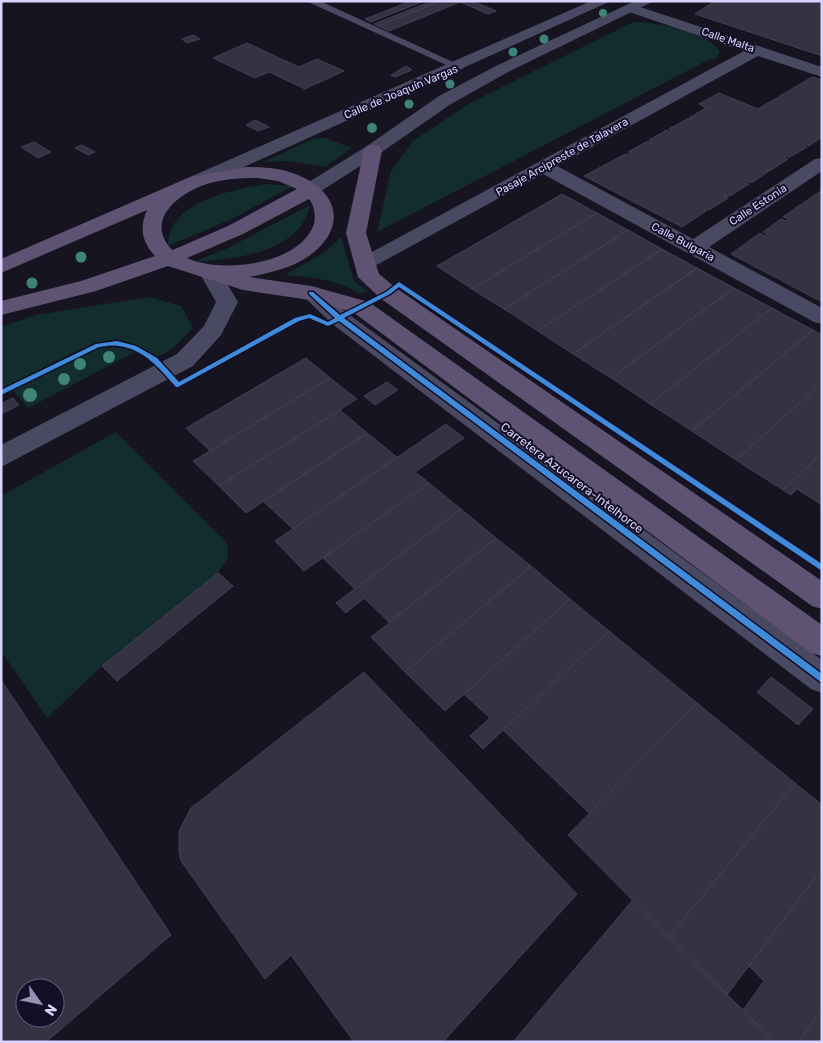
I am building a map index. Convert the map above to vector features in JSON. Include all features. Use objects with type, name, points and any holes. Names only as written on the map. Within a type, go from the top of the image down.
[{"type":"main road","points":[[373,150],[356,233],[369,277],[388,293],[822,597]]},
{"type":"main road","name":"Carretera Azucarera-Intelhorce","points":[[1,267],[197,181],[221,175],[263,173],[293,179],[311,189],[321,199],[326,211],[324,227],[314,242],[295,257],[260,269],[240,272],[210,272]]},
{"type":"main road","name":"Carretera Azucarera-Intelhorce","points":[[197,181],[173,193],[157,209],[150,226],[154,243],[168,258],[187,267],[210,272],[243,283],[311,293],[361,307],[822,643]]},
{"type":"main road","points":[[1,308],[100,283],[168,258],[279,208],[311,189]]},
{"type":"main road","name":"Carretera Azucarera-Intelhorce","points":[[326,211],[356,233]]},
{"type":"street","name":"Calle de Joaquín Vargas","points":[[197,181],[459,67],[604,1]]},
{"type":"street","name":"Calle de Joaquín Vargas","points":[[311,189],[373,150],[445,100],[504,68],[640,5]]},
{"type":"street","name":"Calle Malta","points":[[640,5],[757,50],[822,72]]},
{"type":"street","name":"Pasaje Arcipreste de Talavera","points":[[366,263],[757,50]]},
{"type":"street","name":"Calle Estonia","points":[[694,248],[822,163]]},
{"type":"street","name":"Calle Bulgaria","points":[[544,167],[822,316]]},
{"type":"street","name":"Carretera Azucarera-Intelhorce","points":[[1,260],[55,242]]},
{"type":"street","points":[[1,457],[185,360],[213,330],[227,302],[210,272]]},
{"type":"street","name":"Carretera Azucarera-Intelhorce","points":[[311,293],[339,318],[822,679]]},
{"type":"lane","points":[[311,1],[459,67]]},
{"type":"green space","points":[[633,22],[667,26],[695,34],[715,46],[720,53],[715,60],[710,59],[377,232],[391,171],[413,141],[470,103]]},
{"type":"green space","points":[[315,138],[325,138],[352,148],[325,167],[288,161],[263,162]]},
{"type":"green space","points":[[266,184],[293,186],[232,219],[168,246],[171,231],[178,219],[190,209],[220,195]]},
{"type":"green space","points":[[310,205],[304,221],[293,234],[279,244],[245,256],[193,262],[228,248]]},
{"type":"green space","points":[[341,237],[354,281],[367,291],[361,294],[343,285],[324,280],[285,275],[325,252]]},
{"type":"green space","points":[[149,297],[181,306],[193,328],[172,349],[157,357],[129,342],[118,340],[106,341],[59,359],[1,390],[1,327],[36,315]]},
{"type":"green space","points":[[115,346],[135,352],[28,408],[13,390],[97,348]]},
{"type":"green space","points":[[116,432],[227,543],[228,558],[218,573],[102,666],[47,718],[1,651],[1,496]]},
{"type":"building","points":[[411,1],[424,1],[371,22],[365,19]]},
{"type":"building","points":[[432,1],[441,1],[378,26],[374,24]]},
{"type":"building","points":[[441,1],[460,2],[389,31],[378,26]]},
{"type":"building","points":[[458,1],[472,1],[496,11],[488,14]]},
{"type":"building","points":[[715,1],[822,1],[822,56],[695,14]]},
{"type":"building","points":[[194,35],[200,39],[187,43],[182,39]]},
{"type":"building","points":[[247,43],[299,67],[317,59],[344,71],[305,89],[269,72],[255,78],[213,58]]},
{"type":"building","points":[[406,66],[412,70],[395,77],[391,75]]},
{"type":"building","points":[[812,77],[822,80],[822,137],[809,146],[803,145],[807,147],[790,157],[784,157],[788,159],[771,170],[765,170],[769,171],[751,183],[747,181],[745,183],[749,184],[730,196],[724,196],[728,198],[709,210],[703,210],[706,211],[682,227],[584,176],[625,154],[631,154],[628,152],[646,142],[652,142],[649,140],[667,130],[672,131],[669,129],[687,119],[692,120],[689,118],[706,108],[699,104],[719,93],[758,109]]},
{"type":"building","points":[[255,120],[269,127],[258,131],[246,125]]},
{"type":"building","points":[[34,142],[51,152],[38,158],[21,147]]},
{"type":"building","points":[[82,145],[95,152],[88,155],[75,148]]},
{"type":"building","points":[[821,191],[822,302],[731,254],[760,233],[765,236],[767,234],[763,232],[781,219],[786,221],[788,219],[783,217],[801,204],[808,205],[803,203]]},
{"type":"building","points":[[562,194],[597,213],[472,289],[437,266]]},
{"type":"building","points":[[597,213],[628,230],[504,309],[472,289]]},
{"type":"building","points":[[628,230],[662,249],[538,331],[504,309]]},
{"type":"building","points":[[662,249],[697,268],[573,354],[538,331]]},
{"type":"building","points":[[697,268],[734,288],[611,378],[573,354]]},
{"type":"building","points":[[734,288],[772,308],[650,404],[611,378]]},
{"type":"building","points":[[772,308],[813,330],[692,431],[650,404]]},
{"type":"building","points":[[813,330],[822,335],[822,383],[736,460],[692,431]]},
{"type":"building","points":[[306,358],[330,378],[210,451],[186,428]]},
{"type":"building","points":[[330,378],[357,399],[219,486],[193,461]]},
{"type":"building","points":[[387,382],[398,390],[375,405],[364,396]]},
{"type":"building","points":[[822,383],[822,453],[783,490],[736,460]]},
{"type":"building","points":[[13,398],[19,405],[1,414],[1,404]]},
{"type":"building","points":[[340,410],[367,433],[246,513],[219,486]]},
{"type":"building","points":[[446,424],[464,438],[415,472],[429,483],[304,571],[275,541]]},
{"type":"building","points":[[367,433],[397,457],[293,529],[263,501]]},
{"type":"building","points":[[822,453],[822,505],[797,489],[791,495],[783,490]]},
{"type":"building","points":[[429,483],[461,509],[355,589],[323,558]]},
{"type":"building","points":[[461,509],[496,538],[389,622],[364,598],[346,613],[336,603]]},
{"type":"building","points":[[496,538],[531,566],[405,672],[371,637]]},
{"type":"building","points":[[531,566],[570,599],[445,711],[405,672]]},
{"type":"building","points":[[218,573],[233,586],[117,681],[102,666]]},
{"type":"building","points":[[570,599],[609,631],[483,749],[470,736],[490,718],[464,694]]},
{"type":"building","points":[[609,631],[697,703],[589,813],[503,730]]},
{"type":"building","points":[[364,672],[577,894],[443,1042],[354,1042],[291,955],[265,979],[181,861],[179,852],[179,831],[191,808]]},
{"type":"building","points":[[771,677],[813,709],[798,725],[757,692]]},
{"type":"building","points":[[1,680],[171,935],[65,1026],[65,978],[15,978],[15,1028],[62,1028],[46,1042],[1,1042]]},
{"type":"building","points":[[697,703],[795,783],[669,937],[568,835]]},
{"type":"building","points":[[795,783],[822,805],[822,869],[727,995],[669,937]]},
{"type":"building","points":[[822,869],[822,1009],[799,1042],[774,1042],[743,1010],[764,981],[749,966]]},
{"type":"building","points":[[632,901],[743,1010],[774,1042],[513,1042]]},
{"type":"building","points":[[822,1009],[822,1042],[799,1042]]},
{"type":"cycle path","points":[[1,393],[98,345],[117,343],[134,347],[155,360],[178,385],[297,319],[310,316],[328,324],[388,293],[399,284],[822,568]]},
{"type":"cycle path","points":[[311,293],[339,318],[822,679]]}]
